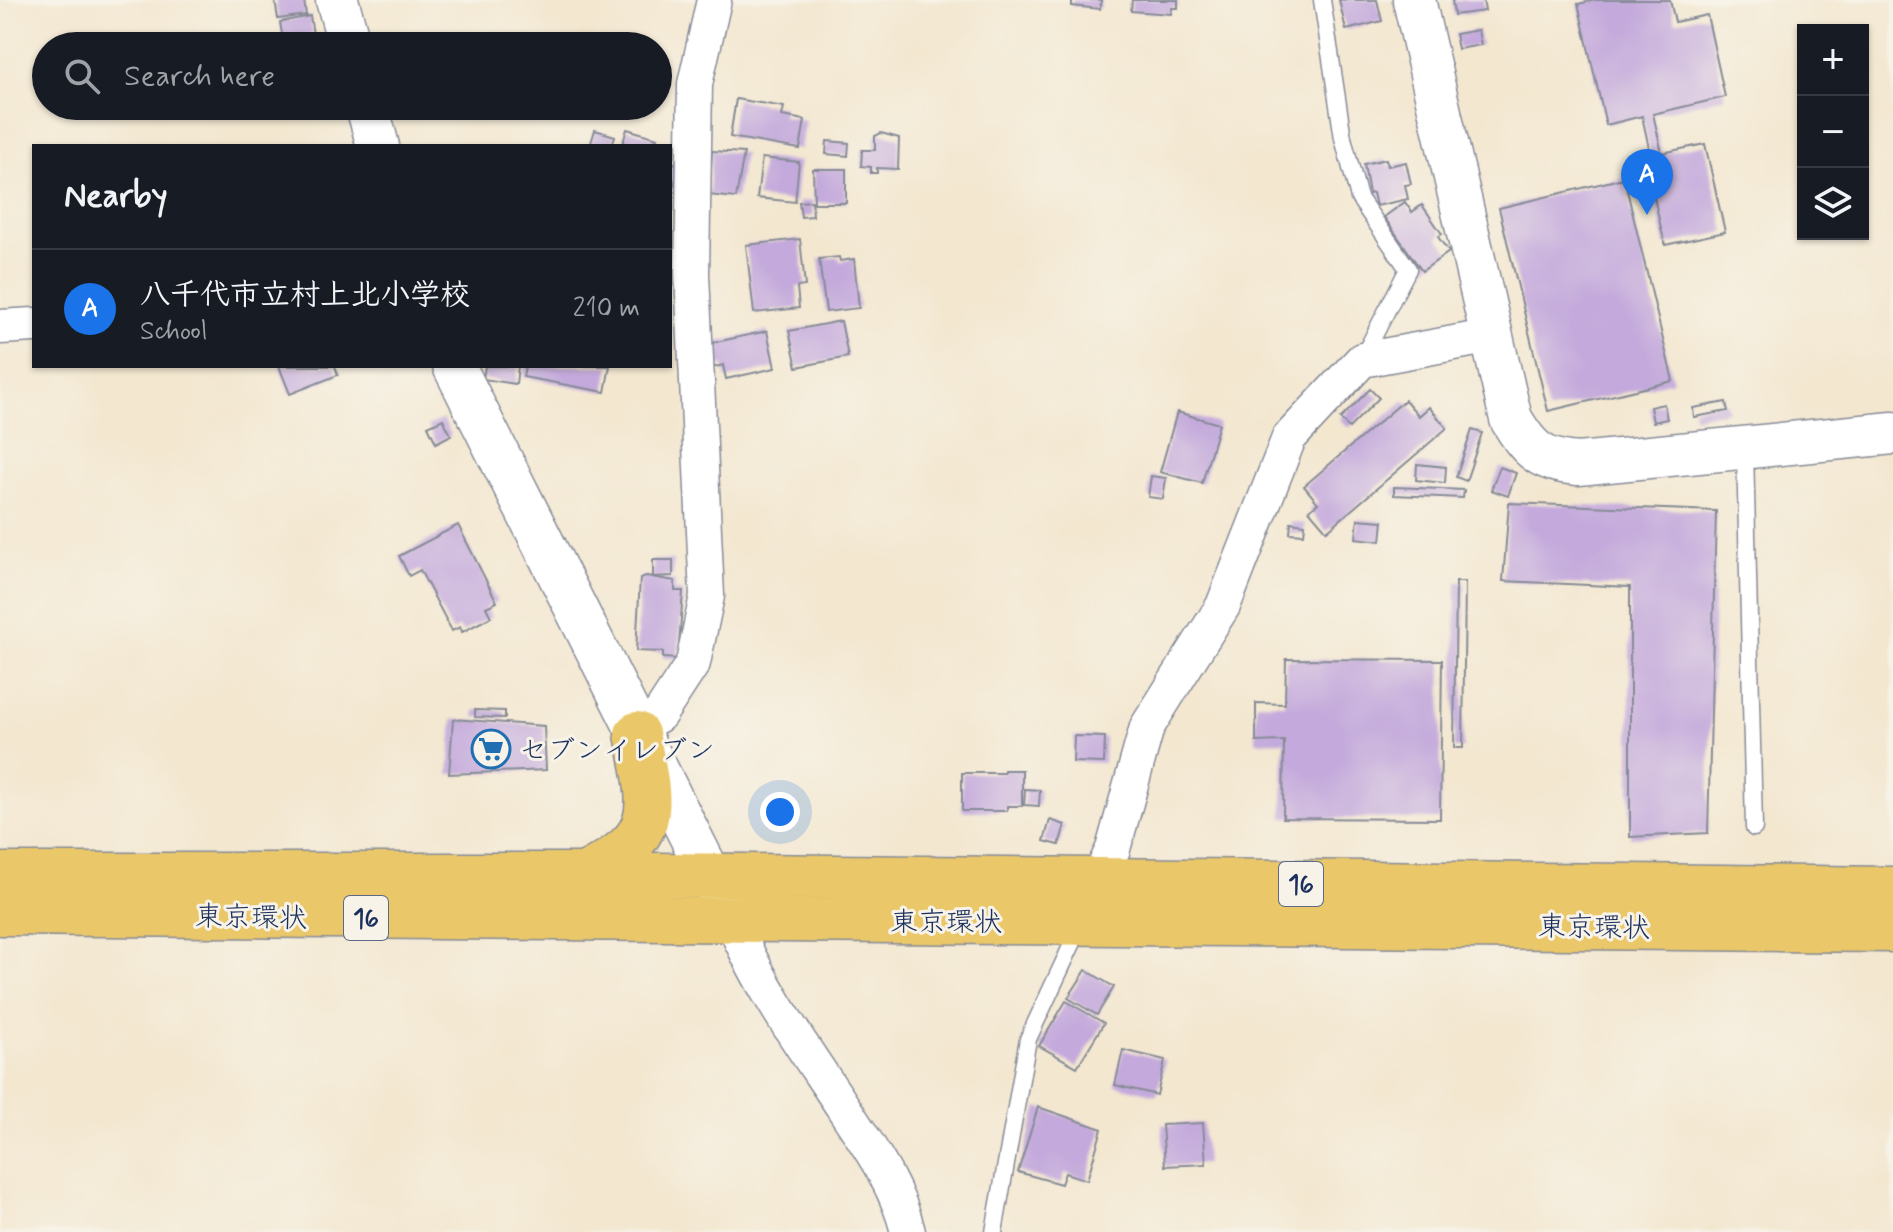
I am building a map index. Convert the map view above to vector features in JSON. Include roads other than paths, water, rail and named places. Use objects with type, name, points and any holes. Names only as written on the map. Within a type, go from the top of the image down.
[{"type":"highway","points":[[584,875],[621,857],[638,837],[648,810],[636,732]]},
{"type":"highway","name":"東京環状","points":[[0,875],[584,875],[1893,889]]},
{"type":"highway","name":"東京環状","points":[[0,913],[733,922],[1893,930]]},
{"type":"street","points":[[337,0],[346,32]]},
{"type":"street","points":[[636,732],[659,715],[693,663],[707,596],[692,274],[695,84],[714,0]]},
{"type":"street","points":[[1414,0],[1511,419],[1526,444],[1551,462],[1578,464],[1893,433]]},
{"type":"street","points":[[371,120],[377,144]]},
{"type":"street","points":[[0,327],[32,325]]},
{"type":"street","points":[[1081,923],[1095,882],[1113,849],[1147,727],[1223,606],[1289,438],[1362,360],[1492,336]]},
{"type":"street","points":[[455,368],[766,991],[881,1166],[903,1208],[908,1232]]},
{"type":"lane","points":[[1322,0],[1343,138],[1359,198],[1408,269],[1362,360]]},
{"type":"lane","points":[[1745,449],[1754,828]]},
{"type":"lane","points":[[994,1232],[1028,1039],[1081,923]]},
{"type":"place","name":"八千代市立村上北小学校","points":[[1647,215]]},
{"type":"place","name":"セブンイレブン","points":[[491,749]]}]
